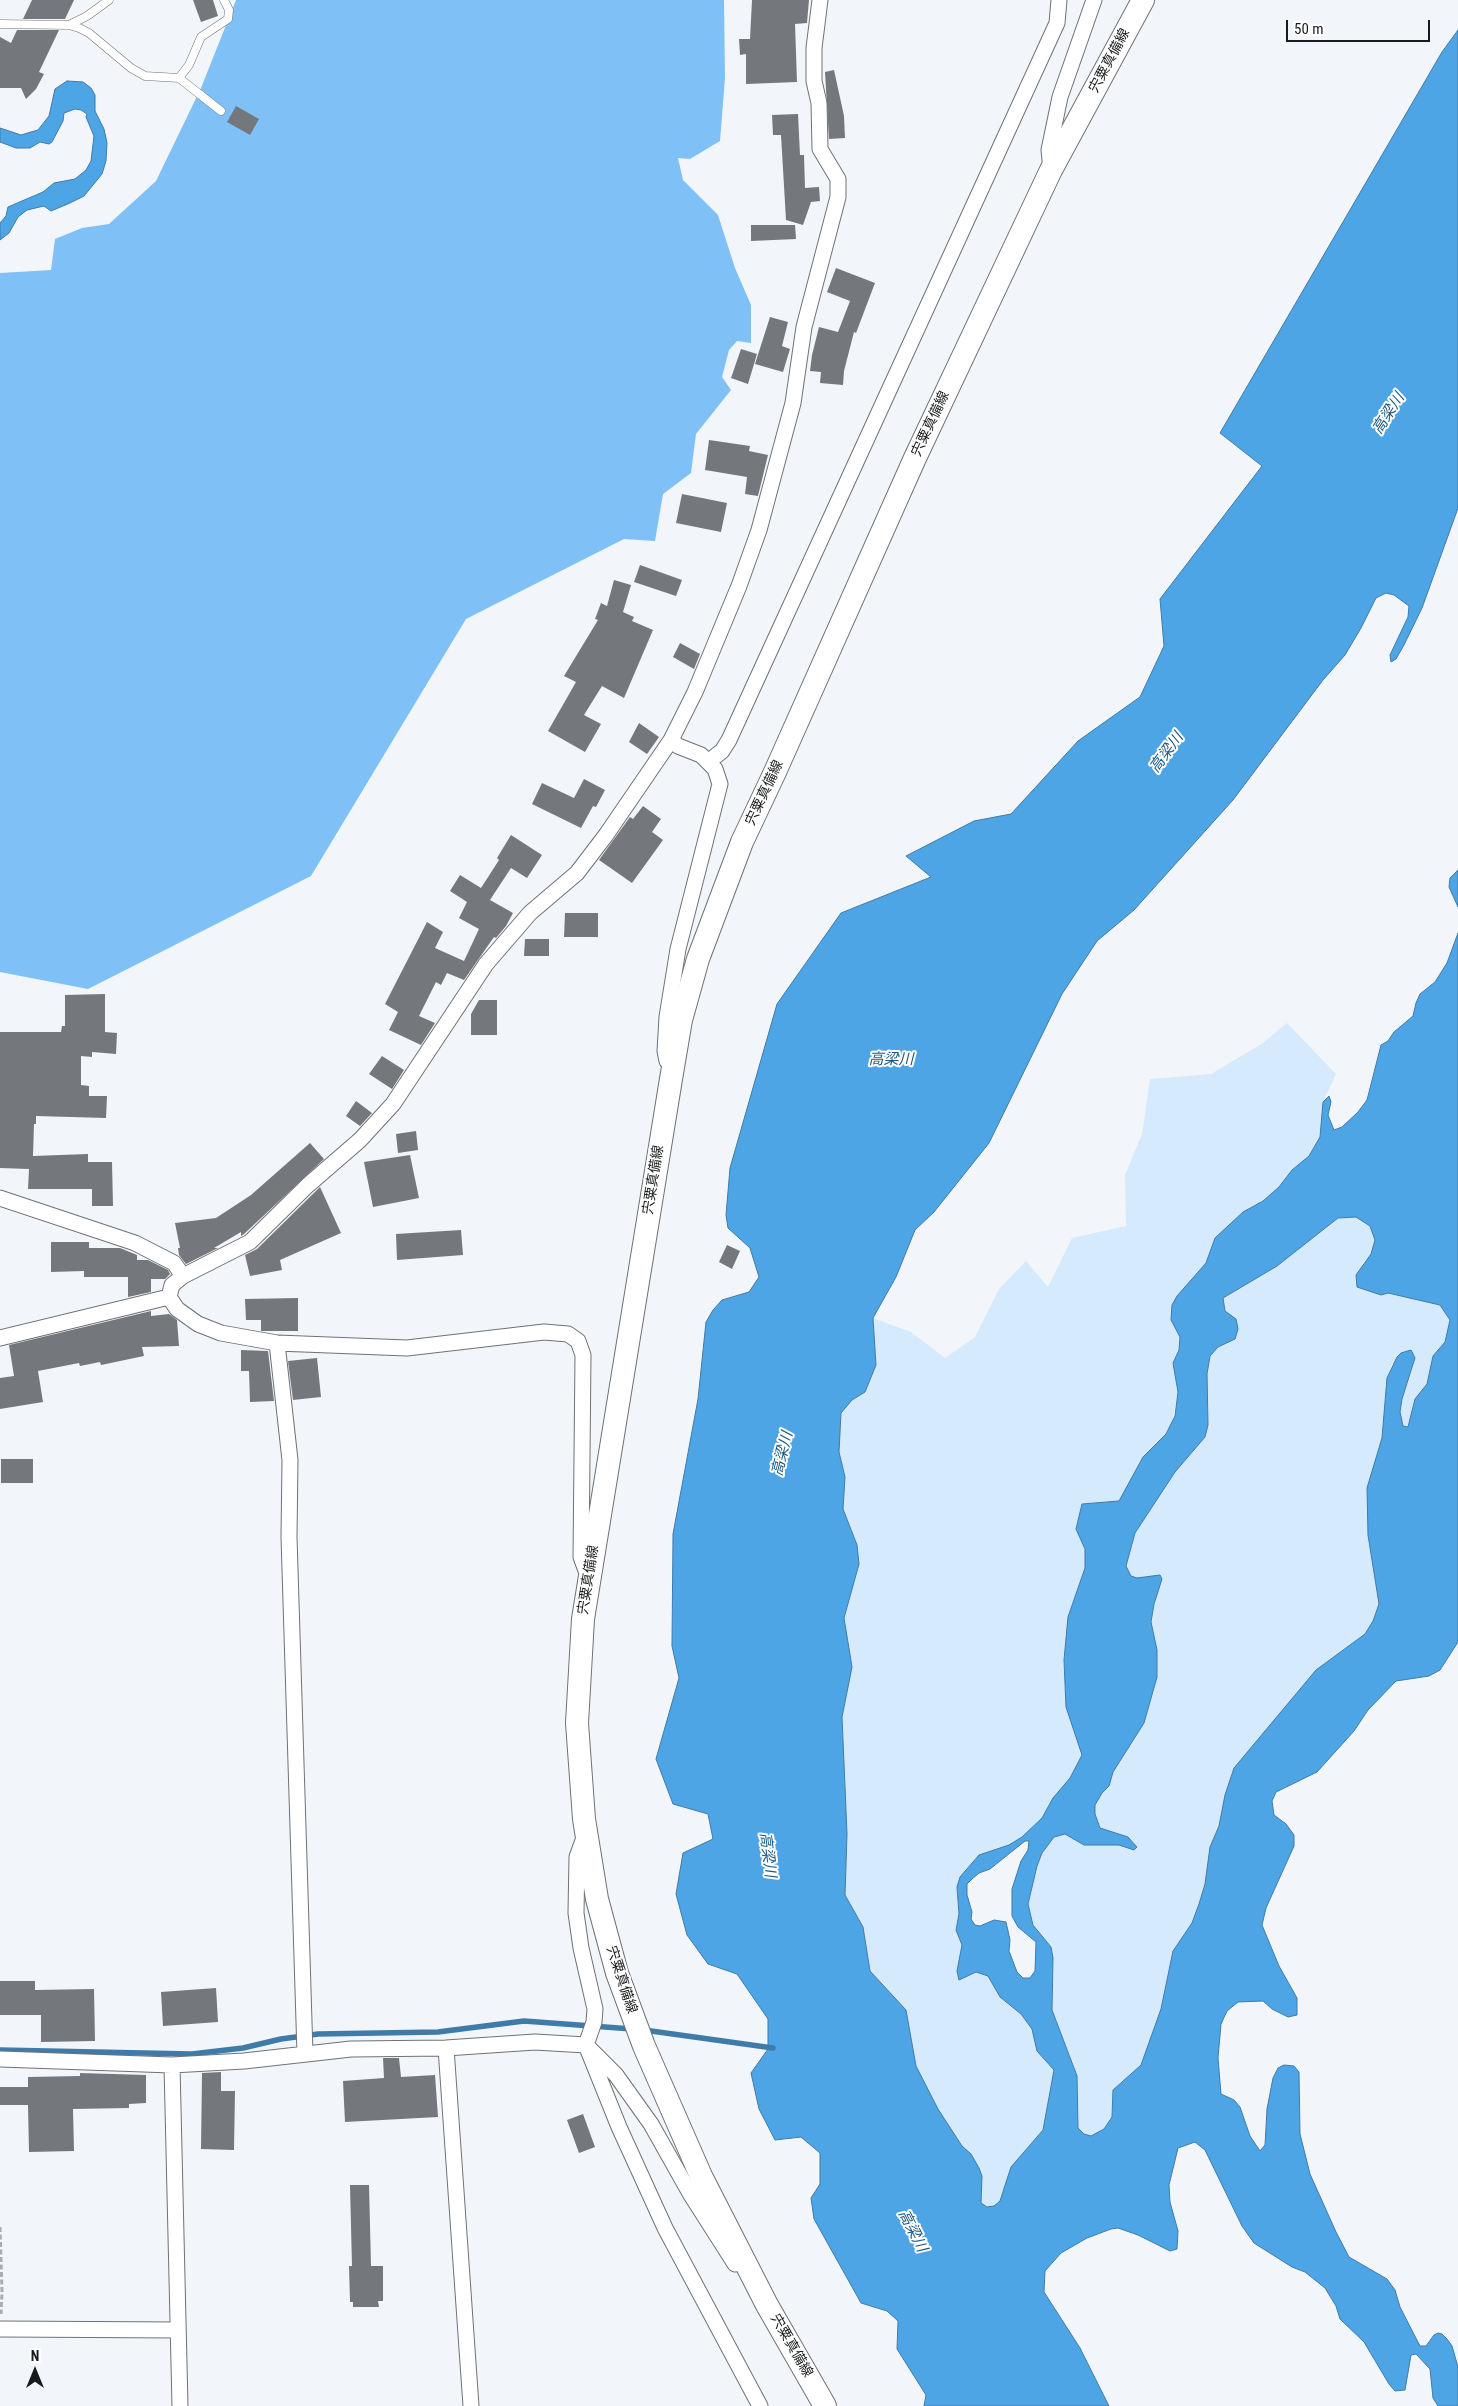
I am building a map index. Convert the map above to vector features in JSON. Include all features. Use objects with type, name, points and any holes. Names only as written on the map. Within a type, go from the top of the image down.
[{"type":"main road","name":"宍粟真備線","points":[[825,2406],[767,2305],[701,2176],[644,2046],[617,1973],[597,1899],[586,1833],[577,1723],[583,1619],[681,1020],[698,959],[742,842],[915,458],[1051,170],[1143,0]]},
{"type":"street","points":[[589,1578],[581,1557],[583,1355],[578,1341],[568,1334],[544,1332],[407,1348],[277,1343],[221,1333],[198,1324],[177,1309],[169,1297],[172,1286],[184,1276],[250,1242],[308,1185],[360,1140],[393,1104],[486,964],[530,914],[576,873],[606,834],[671,740],[695,692],[721,632],[759,530],[793,403],[804,327],[838,197],[838,179],[820,149],[819,103],[814,81],[814,48],[820,0]]},
{"type":"street","points":[[708,762],[722,751],[729,740],[1058,23],[1059,0]]},
{"type":"street","points":[[1051,170],[1049,150],[1060,97],[1094,0]]},
{"type":"street","points":[[671,740],[678,746],[701,755],[716,769],[720,784],[678,948],[667,1017],[666,1051],[671,1079]]},
{"type":"street","points":[[0,1198],[135,1243],[174,1263],[184,1276]]},
{"type":"street","points":[[0,1338],[169,1297]]},
{"type":"street","points":[[277,1343],[290,1460],[289,1537],[305,2054]]},
{"type":"street","points":[[586,1833],[577,1857],[576,1914],[581,1948],[595,2009],[594,2022],[586,2045],[619,2126],[665,2228],[760,2406]]},
{"type":"street","points":[[0,2059],[73,2060],[172,2065],[244,2061],[350,2050],[446,2048],[535,2042],[586,2045],[616,2075],[651,2124],[691,2195],[731,2257],[767,2305]]},
{"type":"street","points":[[446,2048],[470,2406]]},
{"type":"street","points":[[172,2065],[180,2406]]},
{"type":"street","points":[[0,2329],[178,2330]]},
{"type":"lane","points":[[69,25],[88,16],[109,0]]},
{"type":"lane","points":[[179,78],[189,65],[201,37],[228,19],[229,10],[224,0]]},
{"type":"lane","points":[[0,24],[69,25],[89,33],[131,68],[145,76],[179,78],[221,111]]},
{"type":"path","points":[[0,2227],[2,2292],[0,2316]]},
{"type":"shaded area","points":[[236,0],[724,0],[725,78],[720,141],[690,159],[678,158],[683,180],[718,215],[735,268],[751,305],[751,343],[737,341],[729,350],[722,377],[731,390],[696,434],[691,473],[663,494],[655,541],[624,539],[466,619],[311,876],[88,989],[0,972],[0,273],[51,270],[55,239],[82,228],[109,224],[156,181],[201,88]]},
{"type":"shaded area","points":[[1287,1023],[1336,1074],[1323,1102],[1320,1137],[1309,1156],[1292,1170],[1279,1187],[1263,1201],[1243,1212],[1215,1238],[1206,1263],[1177,1296],[1171,1320],[1180,1337],[1179,1350],[1173,1364],[1178,1392],[1172,1423],[1166,1434],[1143,1457],[1119,1501],[1082,1504],[1081,1540],[1085,1549],[1085,1568],[1068,1617],[1064,1660],[1066,1707],[1082,1755],[1070,1778],[1053,1798],[1042,1818],[1022,1837],[1009,1845],[979,1855],[960,1877],[957,1887],[959,1914],[956,1930],[962,1945],[957,1971],[959,1979],[976,1972],[988,1976],[1000,1997],[1021,2014],[1032,2029],[1041,2056],[1054,2070],[1043,2130],[1011,2167],[1000,2201],[994,2206],[987,2207],[981,2203],[982,2176],[979,2168],[938,2109],[916,2066],[906,2010],[870,1971],[863,1927],[845,1895],[847,1834],[842,1717],[852,1667],[844,1618],[859,1564],[857,1545],[843,1509],[845,1477],[839,1452],[841,1413],[852,1400],[865,1392],[876,1365],[873,1318],[911,1332],[945,1358],[975,1337],[999,1289],[1026,1261],[1048,1287],[1072,1238],[1126,1226],[1125,1175],[1142,1134],[1150,1079],[1211,1074],[1263,1043]]},
{"type":"shaded area","points":[[1356,1217],[1370,1226],[1376,1240],[1371,1254],[1362,1264],[1388,1293],[1440,1305],[1450,1320],[1445,1342],[1433,1356],[1427,1384],[1415,1400],[1409,1427],[1403,1426],[1400,1412],[1402,1399],[1414,1365],[1392,1364],[1387,1378],[1385,1422],[1368,1515],[1368,1535],[1379,1604],[1366,1634],[1316,1670],[1234,1768],[1225,1795],[1219,1826],[1210,1847],[1205,1884],[1199,1904],[1192,1923],[1173,1951],[1161,2009],[1141,2065],[1113,2090],[1112,2117],[1104,2129],[1091,2136],[1084,2134],[1078,2128],[1077,2076],[1052,2010],[1053,1958],[1051,1947],[1034,1925],[1028,1905],[1037,1866],[1042,1853],[1054,1837],[1065,1834],[1084,1845],[1119,1845],[1130,1849],[1137,1847],[1133,1841],[1100,1828],[1095,1814],[1095,1805],[1109,1786],[1113,1772],[1144,1723],[1157,1677],[1157,1650],[1151,1622],[1154,1604],[1162,1579],[1160,1575],[1137,1578],[1131,1576],[1126,1566],[1135,1533],[1175,1472],[1205,1437],[1207,1374],[1210,1356],[1218,1347],[1235,1339],[1236,1319],[1224,1311],[1223,1298],[1277,1266],[1338,1218]]},
{"type":"water","name":"高梁川","points":[[1458,30],[1458,508],[1422,608],[1396,659],[1391,662],[1390,655],[1408,617],[1409,606],[1394,595],[1386,593],[1376,598],[1345,655],[1323,680],[1233,800],[1134,910],[1097,941],[1062,994],[989,1143],[934,1212],[915,1230],[896,1277],[873,1318],[876,1365],[865,1392],[852,1400],[841,1413],[839,1452],[845,1477],[843,1509],[857,1545],[859,1564],[844,1618],[852,1667],[842,1717],[847,1834],[845,1895],[863,1927],[870,1971],[906,2010],[916,2066],[938,2109],[979,2168],[982,2176],[981,2203],[987,2207],[994,2206],[1000,2201],[1011,2167],[1043,2130],[1054,2070],[1037,2051],[1032,2029],[1021,2014],[1000,1997],[988,1976],[976,1972],[959,1980],[957,1971],[962,1945],[956,1930],[959,1914],[957,1887],[960,1877],[979,1855],[1009,1845],[1022,1837],[1042,1818],[1053,1798],[1070,1778],[1082,1755],[1066,1707],[1064,1660],[1068,1617],[1085,1568],[1085,1549],[1076,1529],[1082,1504],[1119,1501],[1143,1457],[1166,1434],[1175,1416],[1178,1392],[1173,1363],[1179,1350],[1180,1337],[1171,1320],[1172,1305],[1177,1296],[1206,1263],[1215,1238],[1243,1212],[1263,1201],[1279,1187],[1292,1170],[1309,1156],[1320,1137],[1323,1102],[1329,1096],[1331,1102],[1328,1115],[1334,1130],[1342,1127],[1358,1112],[1367,1100],[1381,1045],[1388,1041],[1394,1032],[1413,1016],[1420,994],[1435,982],[1447,963],[1458,933],[1458,1642],[1440,1670],[1429,1676],[1396,1681],[1368,1710],[1354,1731],[1317,1772],[1276,1792],[1272,1801],[1274,1815],[1286,1824],[1294,1835],[1294,1846],[1266,1908],[1262,1925],[1279,1966],[1297,1998],[1297,2015],[1288,2017],[1272,2009],[1263,2001],[1238,2002],[1227,2011],[1221,2024],[1218,2058],[1221,2094],[1234,2100],[1240,2107],[1250,2136],[1260,2151],[1265,2145],[1267,2109],[1273,2078],[1278,2068],[1284,2065],[1294,2066],[1299,2072],[1300,2134],[1310,2174],[1336,2232],[1349,2257],[1387,2279],[1395,2290],[1400,2307],[1420,2346],[1426,2346],[1434,2335],[1438,2333],[1442,2334],[1452,2346],[1458,2367],[1458,2406],[1438,2406],[1433,2398],[1430,2369],[1416,2354],[1411,2355],[1405,2390],[1395,2391],[1364,2342],[1340,2319],[1336,2306],[1325,2288],[1305,2272],[1292,2267],[1254,2243],[1242,2226],[1205,2150],[1195,2142],[1178,2148],[1169,2185],[1170,2202],[1178,2231],[1177,2249],[1170,2251],[1138,2235],[1118,2228],[1111,2229],[1087,2238],[1061,2253],[1045,2271],[1044,2292],[1080,2348],[1109,2406],[924,2406],[926,2395],[897,2349],[898,2321],[887,2311],[861,2303],[814,2219],[811,2198],[820,2184],[820,2153],[801,2137],[775,2140],[759,2109],[751,2073],[768,2049],[768,2019],[737,1974],[708,1964],[687,1935],[676,1894],[683,1853],[713,1839],[708,1814],[673,1804],[656,1759],[679,1678],[672,1646],[673,1534],[698,1399],[706,1322],[722,1300],[749,1292],[759,1277],[750,1248],[728,1228],[726,1215],[730,1168],[777,1004],[841,913],[931,877],[906,856],[974,821],[1011,814],[1078,741],[1140,697],[1164,646],[1160,599],[1262,466],[1220,433],[1442,52]],"holes":[[[1356,1217],[1370,1226],[1375,1240],[1371,1254],[1356,1275],[1357,1287],[1381,1295],[1388,1293],[1440,1305],[1450,1320],[1445,1342],[1433,1356],[1427,1384],[1415,1399],[1408,1427],[1403,1426],[1400,1412],[1402,1399],[1415,1358],[1411,1350],[1401,1353],[1397,1357],[1387,1378],[1382,1438],[1367,1488],[1368,1535],[1379,1604],[1373,1621],[1365,1634],[1316,1670],[1234,1768],[1225,1795],[1219,1826],[1210,1847],[1205,1884],[1199,1904],[1192,1923],[1173,1951],[1161,2009],[1141,2065],[1113,2090],[1112,2117],[1104,2129],[1091,2136],[1084,2134],[1078,2128],[1077,2076],[1052,2010],[1053,1958],[1051,1947],[1033,1925],[1028,1904],[1042,1853],[1054,1837],[1065,1834],[1084,1845],[1119,1845],[1134,1850],[1137,1847],[1128,1837],[1100,1828],[1095,1814],[1095,1805],[1109,1786],[1113,1772],[1144,1723],[1157,1677],[1157,1650],[1151,1622],[1154,1604],[1162,1579],[1160,1575],[1137,1578],[1131,1576],[1126,1566],[1135,1533],[1175,1472],[1205,1437],[1208,1425],[1207,1374],[1210,1356],[1218,1347],[1235,1339],[1238,1329],[1236,1319],[1225,1311],[1223,1298],[1277,1266],[1338,1218]],[[1025,1841],[1029,1841],[1028,1850],[1021,1861],[1012,1889],[1012,1916],[1018,1927],[1036,1942],[1035,1971],[1030,1978],[1023,1978],[1017,1972],[1009,1951],[1010,1940],[1006,1922],[994,1920],[980,1926],[975,1925],[971,1919],[972,1912],[967,1895],[967,1884],[972,1879],[979,1873],[990,1869]]]},
{"type":"water","points":[[67,81],[83,82],[91,88],[95,95],[95,111],[104,129],[107,143],[106,161],[102,174],[84,196],[70,203],[51,211],[44,206],[27,210],[18,217],[9,233],[0,240],[0,223],[6,216],[8,207],[43,192],[54,183],[75,179],[86,170],[91,161],[94,136],[86,117],[87,114],[81,110],[75,109],[64,113],[63,121],[52,142],[49,144],[40,142],[30,148],[16,148],[0,142],[0,128],[21,135],[38,130],[49,116],[55,89]]},
{"type":"water","points":[[1458,870],[1458,907],[1449,887],[1450,878]]},
{"type":"building","points":[[32,0],[74,0],[65,19],[23,19]]},
{"type":"building","points":[[193,0],[213,0],[218,16],[201,22]]},
{"type":"building","points":[[752,0],[809,0],[807,23],[795,24],[797,82],[746,84],[746,54],[740,55],[739,39],[750,39]]},
{"type":"building","points":[[17,30],[59,30],[39,72],[44,74],[36,89],[26,99],[21,88],[0,88],[0,37],[11,43]]},
{"type":"building","points":[[834,70],[844,116],[845,138],[829,139],[825,72]]},
{"type":"building","points":[[236,106],[259,119],[250,135],[227,122]]},
{"type":"building","points":[[798,114],[800,155],[804,155],[805,188],[819,187],[820,201],[811,202],[803,225],[786,220],[781,135],[773,135],[772,115]]},
{"type":"building","points":[[751,225],[795,225],[796,239],[751,241]]},
{"type":"building","points":[[836,268],[875,283],[856,333],[854,332],[844,371],[843,385],[820,383],[821,372],[810,371],[819,327],[838,332],[850,301],[827,292]]},
{"type":"building","points":[[770,317],[788,322],[782,346],[790,349],[783,372],[755,364]]},
{"type":"building","points":[[741,349],[757,354],[748,384],[731,378]]},
{"type":"building","points":[[709,440],[750,446],[749,451],[768,455],[758,496],[745,494],[747,477],[705,470]]},
{"type":"building","points":[[682,494],[727,503],[721,532],[676,523]]},
{"type":"building","points":[[640,565],[682,580],[676,596],[634,582]]},
{"type":"building","points":[[614,580],[631,585],[623,612],[634,617],[632,621],[653,630],[624,698],[602,686],[584,715],[601,724],[585,752],[548,731],[576,682],[564,676],[598,620],[595,619],[601,603],[607,606]]},
{"type":"building","points":[[680,643],[700,654],[694,669],[673,657]]},
{"type":"building","points":[[639,723],[659,737],[647,754],[629,742]]},
{"type":"building","points":[[584,779],[605,790],[596,807],[593,806],[581,828],[532,804],[542,783],[574,798]]},
{"type":"building","points":[[643,806],[661,819],[652,832],[663,840],[632,883],[599,860],[630,817],[633,819]]},
{"type":"building","points":[[511,835],[542,855],[527,878],[511,868],[490,900],[513,913],[506,926],[496,938],[494,937],[464,980],[447,973],[441,985],[436,982],[419,1016],[435,1023],[421,1045],[389,1030],[398,1012],[385,1004],[427,922],[443,932],[435,948],[464,961],[479,929],[459,918],[467,902],[450,891],[460,875],[481,888],[499,860],[497,858]]},
{"type":"building","points":[[565,913],[598,913],[598,937],[564,937]]},
{"type":"building","points":[[525,939],[549,939],[549,956],[524,956]]},
{"type":"building","points":[[105,994],[105,1032],[117,1033],[116,1054],[92,1052],[92,1057],[81,1056],[81,1085],[89,1086],[89,1096],[107,1096],[106,1118],[36,1116],[36,1124],[34,1124],[33,1156],[88,1154],[88,1162],[112,1162],[113,1206],[92,1206],[92,1189],[28,1189],[29,1169],[0,1168],[0,1032],[61,1032],[62,1026],[65,1026],[65,995]]},
{"type":"building","points":[[479,1000],[497,1000],[497,1035],[471,1035],[471,1014]]},
{"type":"building","points":[[382,1056],[404,1070],[392,1089],[369,1074]]},
{"type":"building","points":[[356,1101],[372,1113],[360,1126],[346,1116]]},
{"type":"building","points":[[416,1131],[418,1150],[398,1153],[396,1134]]},
{"type":"building","points":[[310,1143],[324,1159],[244,1234],[241,1236],[241,1232],[214,1248],[218,1248],[186,1264],[179,1255],[178,1248],[180,1248],[175,1223],[216,1218],[251,1195]]},
{"type":"building","points":[[410,1155],[419,1198],[373,1207],[364,1162]]},
{"type":"building","points":[[320,1187],[341,1233],[280,1260],[282,1270],[250,1276],[245,1255],[257,1249]]},
{"type":"building","points":[[461,1230],[463,1255],[397,1260],[396,1234]]},
{"type":"building","points":[[51,1242],[89,1242],[89,1248],[120,1248],[137,1255],[137,1260],[148,1260],[168,1270],[170,1274],[165,1279],[151,1279],[151,1292],[128,1297],[128,1277],[84,1277],[84,1271],[51,1272]]},
{"type":"building","points":[[727,1245],[740,1251],[732,1269],[719,1262]]},
{"type":"building","points":[[298,1298],[298,1331],[261,1331],[261,1320],[246,1320],[245,1299]]},
{"type":"building","points":[[151,1311],[151,1316],[169,1314],[177,1320],[179,1346],[142,1347],[144,1356],[101,1365],[100,1362],[80,1366],[79,1363],[38,1371],[43,1402],[0,1409],[0,1378],[14,1376],[9,1345]]},
{"type":"building","points":[[241,1350],[268,1351],[274,1401],[250,1402],[249,1371],[241,1371]]},
{"type":"building","points":[[317,1358],[321,1397],[293,1400],[288,1361]]},
{"type":"building","points":[[1,1459],[33,1459],[33,1483],[1,1483]]},
{"type":"building","points":[[0,1981],[35,1981],[35,1990],[94,1989],[95,2041],[41,2042],[41,2015],[0,2015]]},
{"type":"building","points":[[216,1988],[218,2022],[163,2026],[161,1992]]},
{"type":"building","points":[[383,2058],[399,2058],[401,2077],[435,2075],[438,2117],[345,2122],[343,2081],[384,2078]]},
{"type":"building","points":[[221,2072],[221,2091],[235,2091],[234,2150],[201,2149],[202,2073]]},
{"type":"building","points":[[80,2073],[146,2075],[146,2103],[129,2104],[129,2108],[73,2109],[74,2151],[29,2152],[28,2105],[0,2105],[0,2087],[28,2087],[28,2077],[80,2076]]},
{"type":"building","points":[[583,2114],[595,2147],[579,2153],[567,2120]]},
{"type":"building","points":[[350,2185],[369,2185],[371,2266],[383,2266],[383,2301],[378,2301],[379,2307],[353,2307],[353,2302],[350,2302],[349,2266],[352,2266]]},
{"type":"waterway","points":[[0,2050],[192,2054],[243,2048],[281,2039],[318,2034],[438,2032],[524,2021],[632,2029]]},
{"type":"waterway","points":[[644,2030],[773,2048]]}]
